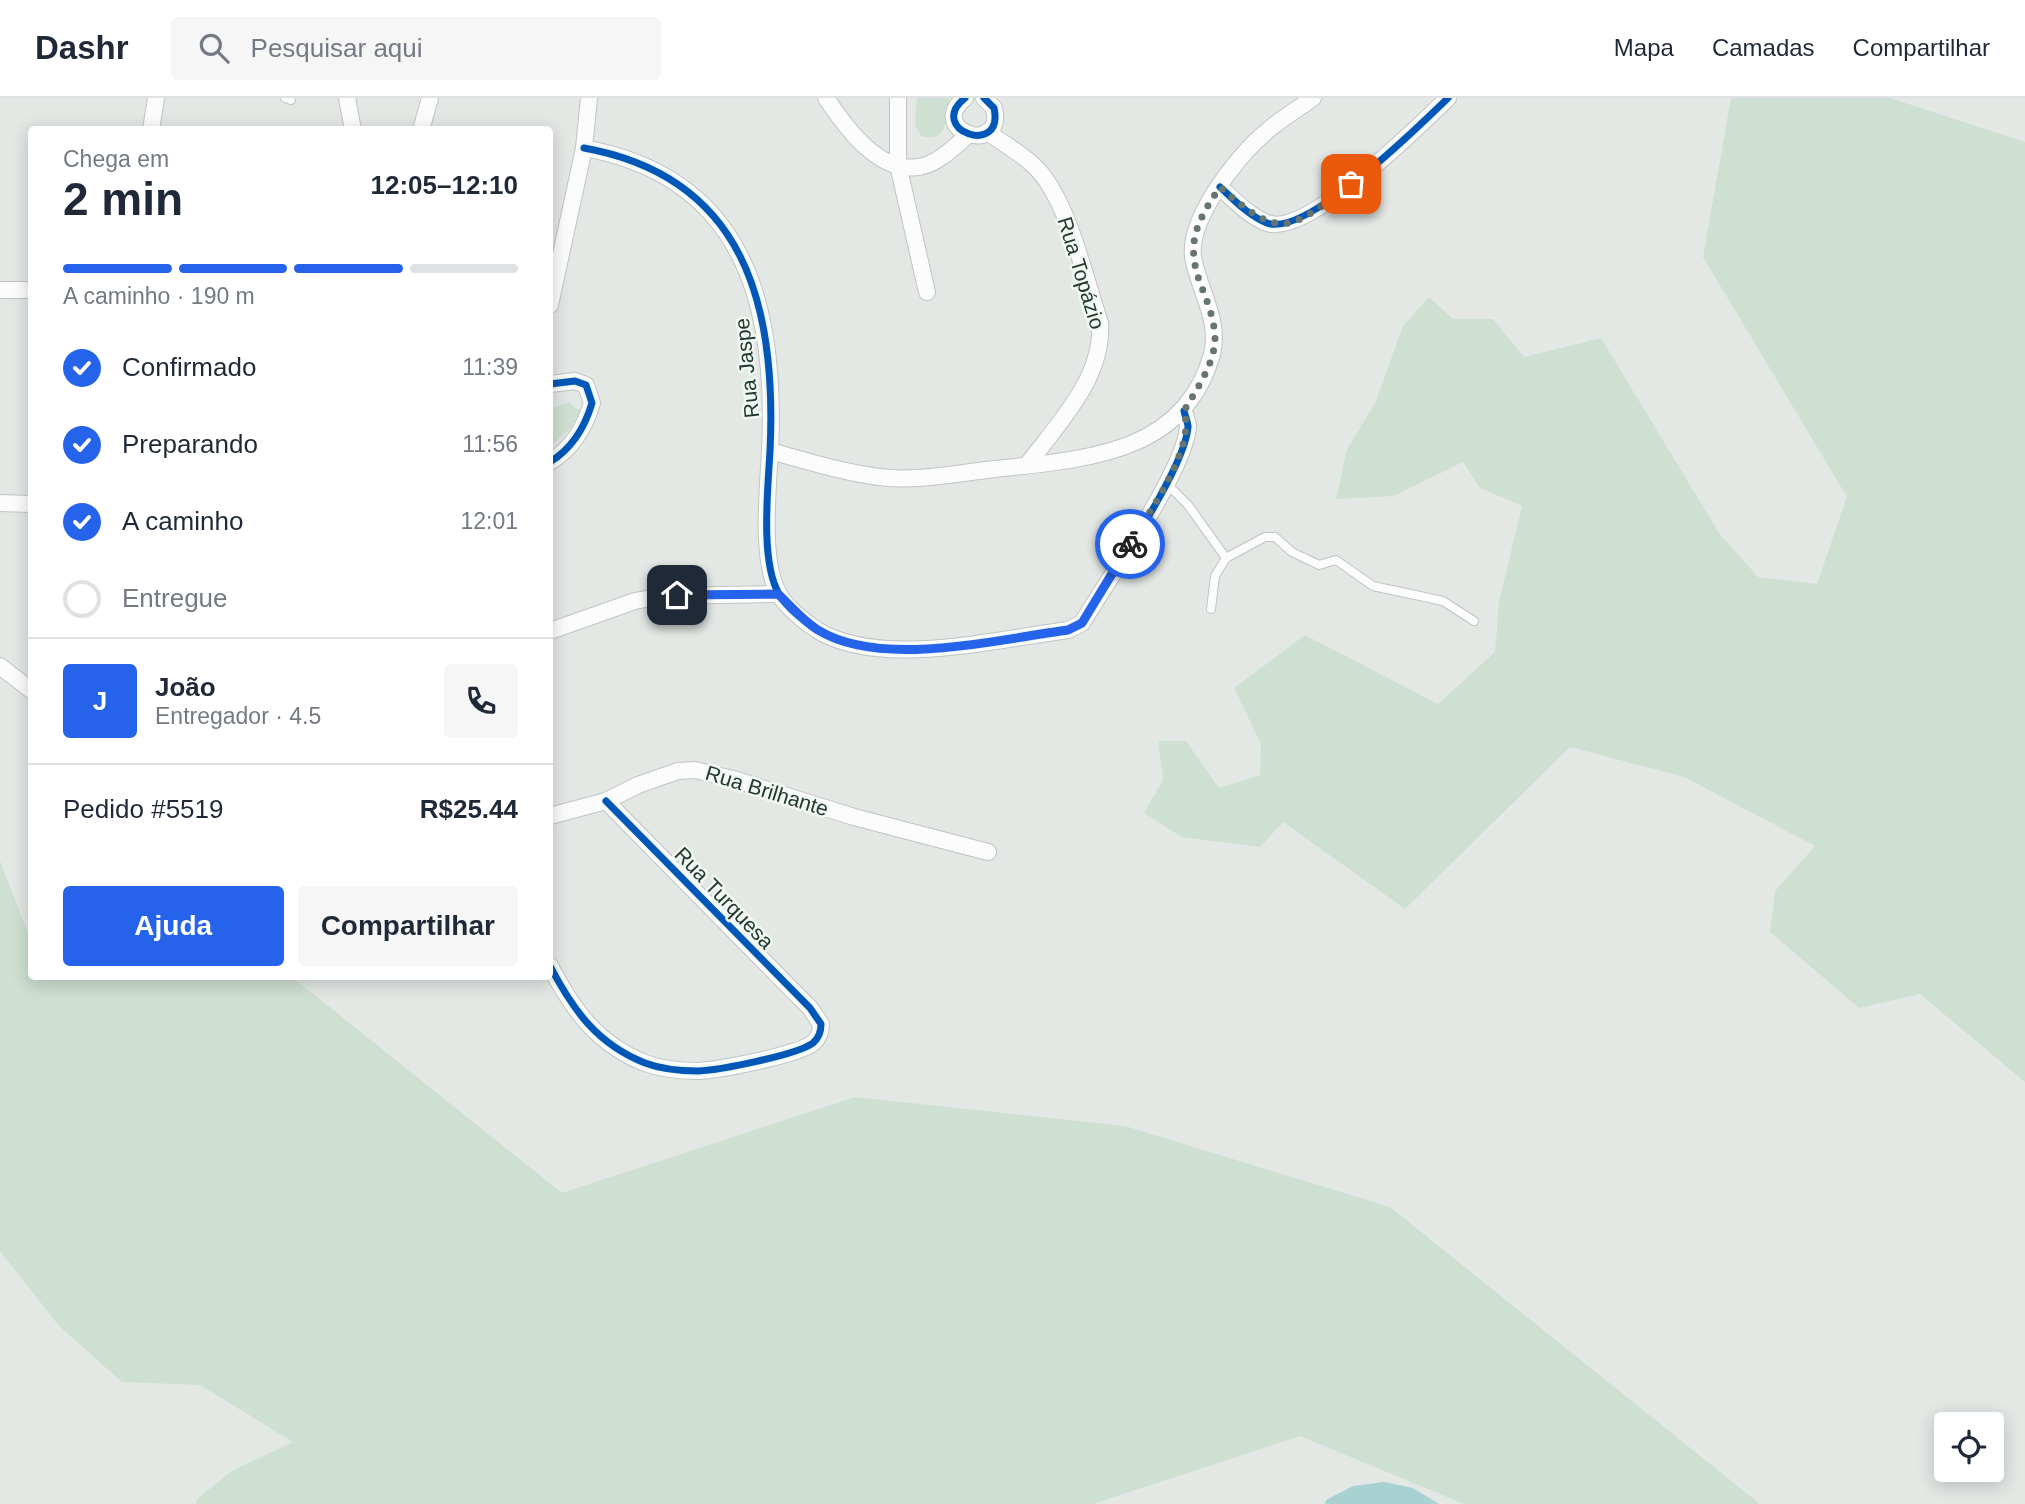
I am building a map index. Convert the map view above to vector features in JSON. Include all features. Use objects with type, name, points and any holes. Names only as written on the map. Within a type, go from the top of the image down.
[{"type":"street","points":[[151,126],[156,98]]},
{"type":"street","points":[[347,98],[352,126]]},
{"type":"street","points":[[422,126],[430,98]]},
{"type":"street","points":[[553,290],[584,148],[589,98]]},
{"type":"street","points":[[826,98],[867,147],[879,157],[898,165],[924,166],[949,152],[968,135]]},
{"type":"street","points":[[898,98],[898,165],[927,292]]},
{"type":"street","points":[[965,98],[956,107],[955,120],[968,135],[974,136],[987,132],[995,115],[985,98]]},
{"type":"street","points":[[770,451],[881,477],[924,476],[1106,455],[1142,440],[1184,411],[1200,382],[1215,337],[1210,310],[1193,258],[1193,237],[1199,220],[1220,187],[1266,132],[1313,98]]},
{"type":"street","points":[[1220,187],[1246,210],[1268,223],[1286,225],[1318,209],[1351,184],[1448,98]]},
{"type":"street","name":"Rua Topázio","points":[[987,132],[1030,163],[1046,179],[1059,203],[1100,323],[1101,338],[1096,363],[1070,407],[1027,465]]},
{"type":"street","name":"Rua Jaspe","points":[[584,148],[623,155],[657,170],[690,192],[727,231],[746,267],[761,324],[772,404],[768,531],[771,565],[778,594]]},
{"type":"street","points":[[0,290],[28,290]]},
{"type":"street","points":[[553,384],[575,381],[586,385],[592,403],[573,441],[553,458]]},
{"type":"street","points":[[553,630],[635,601],[662,596],[778,594],[818,630],[858,645],[893,650],[1068,630],[1082,623],[1166,483],[1184,443],[1188,425],[1184,411]]},
{"type":"street","points":[[0,503],[28,504]]},
{"type":"street","points":[[0,666],[28,688]]},
{"type":"street","name":"Rua Brilhante","points":[[553,815],[606,801],[638,785],[678,771],[695,770],[733,779],[854,817],[988,852]]},
{"type":"street","name":"Rua Turquesa","points":[[553,972],[573,1009],[595,1032],[634,1057],[659,1067],[711,1069],[796,1051],[815,1042],[819,1035],[818,1018],[606,801]]},
{"type":"lane","points":[[1166,483],[1188,505],[1226,558]]},
{"type":"lane","points":[[1211,610],[1215,576],[1226,558],[1265,537],[1275,537],[1292,552],[1319,565],[1336,560],[1373,586],[1443,601],[1474,621]]},
{"type":"green space","points":[[917,98],[949,98],[944,127],[936,136],[921,136],[915,125]]},
{"type":"green space","points":[[1731,98],[1890,98],[2025,142],[2025,1082],[1920,994],[1859,1008],[1770,932],[1775,891],[1815,846],[1684,777],[1570,747],[1405,909],[1283,822],[1260,847],[1182,837],[1144,813],[1163,780],[1158,741],[1186,741],[1219,788],[1260,775],[1261,744],[1234,688],[1305,635],[1438,704],[1495,652],[1499,602],[1522,506],[1480,488],[1463,462],[1394,496],[1336,499],[1347,450],[1376,401],[1403,326],[1429,297],[1453,319],[1493,319],[1524,357],[1601,338],[1719,533],[1758,577],[1817,584],[1847,497],[1703,257]]},
{"type":"green space","points":[[568,402],[580,411],[571,428],[553,443],[553,408]]},
{"type":"green space","points":[[0,861],[28,933],[28,980],[296,980],[562,1193],[855,1097],[1125,1126],[1390,1207],[1760,1504],[1464,1504],[1300,1436],[1093,1504],[196,1504],[197,1499],[232,1471],[293,1442],[200,1385],[122,1382],[59,1326],[0,1251]]},
{"type":"water","points":[[1384,1482],[1413,1488],[1439,1504],[1325,1504],[1326,1500],[1353,1486]]},
{"type":"cycle path","points":[[965,98],[955,110],[954,120],[959,128],[969,134],[979,135],[988,132],[994,123],[994,108],[984,98]]},
{"type":"cycle path","points":[[1220,187],[1260,220],[1267,223],[1285,223],[1308,214],[1361,177],[1448,98]]},
{"type":"cycle path","points":[[584,148],[639,163],[682,187],[715,218],[740,256],[757,299],[767,347],[771,398],[767,544],[773,580],[782,599],[796,614],[817,630],[843,642],[873,648],[940,648],[1068,630],[1082,623],[1174,470],[1188,427],[1184,411]]},
{"type":"cycle path","points":[[553,384],[575,381],[586,385],[592,403],[576,437],[553,460]]},
{"type":"cycle path","points":[[553,971],[578,1011],[600,1036],[628,1055],[658,1067],[698,1071],[740,1065],[804,1048],[813,1043],[819,1035],[821,1024],[810,1008],[606,801]]},
{"type":"way so far","points":[[1130,544],[1165,486],[1184,443],[1188,425],[1184,411],[1211,356],[1215,337],[1210,310],[1193,258],[1193,237],[1209,203],[1220,187],[1246,210],[1268,223],[1286,225],[1318,209],[1351,184]]},
{"type":"route","points":[[677,595],[778,594],[818,630],[858,645],[893,650],[960,644],[1068,630],[1082,623],[1130,544]]}]
